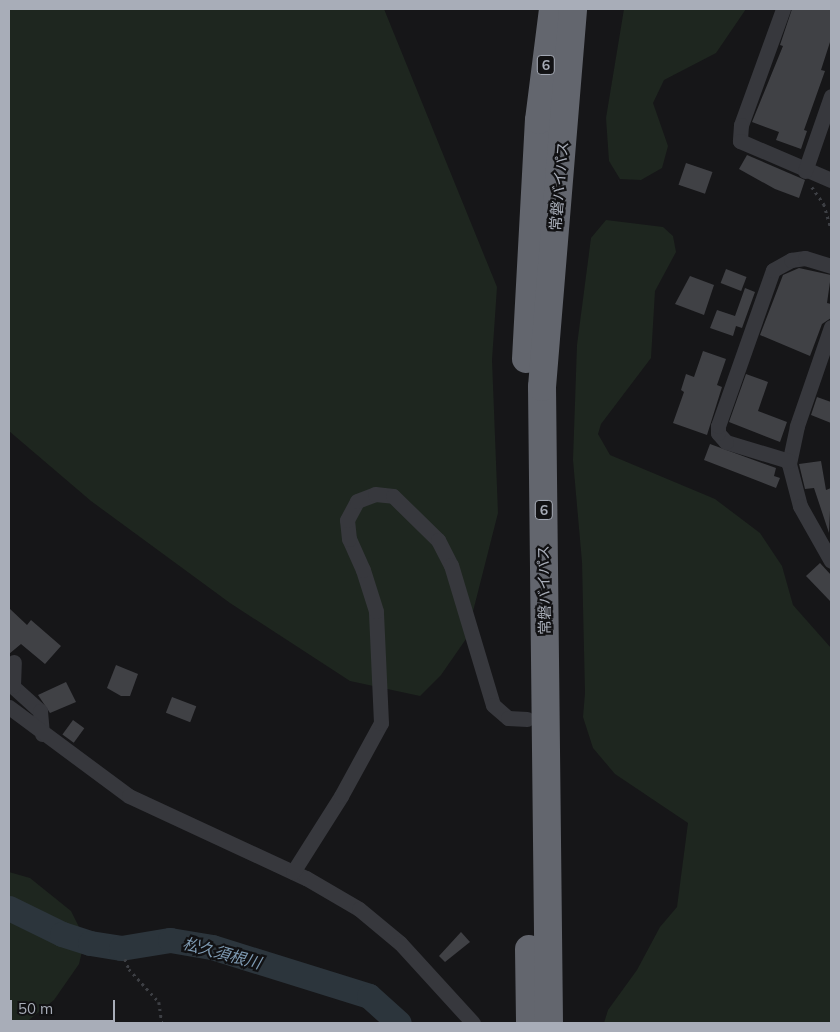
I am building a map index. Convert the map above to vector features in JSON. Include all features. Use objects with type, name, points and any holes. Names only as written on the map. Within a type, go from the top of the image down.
[{"type":"highway","name":"常磐バイパス","points":[[549,1023],[539,962],[527,719],[524,393],[540,120],[553,9]]},
{"type":"highway","name":"常磐バイパス","points":[[530,1023],[539,962],[542,387],[573,9]]},
{"type":"highway","points":[[570,58],[584,9]]},
{"type":"street","points":[[783,9],[739,134],[746,145],[810,173],[831,180]]},
{"type":"street","points":[[810,173],[831,96]]},
{"type":"street","points":[[789,461],[726,442],[718,433],[718,426],[773,270],[792,260],[805,258],[831,266]]},
{"type":"street","points":[[831,327],[797,426],[789,461],[791,481],[800,506],[831,561]]},
{"type":"street","points":[[293,872],[341,796],[382,723],[376,611],[349,539],[347,520],[356,501],[375,494],[394,496],[438,540],[451,565],[493,704],[508,718],[527,719]]},
{"type":"street","points":[[14,662],[11,684],[40,711],[42,734]]},
{"type":"street","points":[[9,707],[42,734],[129,796],[293,872],[360,909],[400,943],[473,1023]]},
{"type":"path","points":[[810,173],[812,188],[824,204],[831,229]]},
{"type":"path","points":[[125,959],[129,969],[159,1002],[162,1023]]},
{"type":"shaded area","points":[[9,9],[384,9],[497,287],[492,360],[498,513],[466,639],[441,675],[420,696],[350,681],[230,603],[91,501],[9,431]]},
{"type":"shaded area","points":[[624,9],[746,9],[716,53],[664,80],[653,103],[668,146],[662,168],[641,180],[620,179],[609,161],[606,118]]},
{"type":"shaded area","points":[[606,220],[663,227],[673,236],[676,252],[655,291],[651,358],[601,424],[598,434],[610,455],[715,499],[760,533],[782,566],[793,605],[831,648],[831,1023],[604,1023],[608,1010],[637,970],[660,927],[677,907],[688,823],[615,774],[593,748],[583,717],[585,693],[582,562],[573,460],[577,345],[591,238]]},
{"type":"shaded area","points":[[9,872],[30,878],[71,911],[85,939],[79,964],[54,1000],[25,1023],[9,1023]]},
{"type":"building","points":[[792,9],[831,9],[831,39],[821,70],[825,71],[804,130],[807,131],[801,149],[776,140],[779,132],[752,122],[783,46],[780,45]]},
{"type":"building","points":[[747,155],[805,180],[799,198],[775,189],[739,169]]},
{"type":"building","points":[[686,163],[712,172],[705,194],[679,185]]},
{"type":"building","points":[[799,268],[831,275],[827,303],[831,304],[831,318],[822,324],[810,356],[760,335],[783,275]]},
{"type":"building","points":[[726,269],[747,277],[741,291],[721,283]]},
{"type":"building","points":[[690,276],[714,285],[704,315],[675,304]]},
{"type":"building","points":[[745,288],[755,292],[742,328],[736,326],[733,336],[710,328],[717,310],[735,316]]},
{"type":"building","points":[[703,351],[726,359],[717,385],[722,387],[707,435],[673,423],[684,392],[681,390],[686,374],[694,377]]},
{"type":"building","points":[[746,374],[768,382],[758,411],[787,422],[780,442],[729,422]]},
{"type":"building","points":[[817,397],[831,402],[831,423],[811,415]]},
{"type":"building","points":[[710,444],[776,468],[774,476],[780,478],[776,488],[704,460]]},
{"type":"building","points":[[821,461],[826,490],[831,488],[829,533],[814,488],[805,489],[799,464]]},
{"type":"building","points":[[820,563],[831,575],[831,602],[806,576]]},
{"type":"building","points":[[9,608],[27,625],[31,620],[61,646],[45,664],[21,644],[9,654]]},
{"type":"building","points":[[116,665],[138,674],[130,696],[121,696],[107,688]]},
{"type":"building","points":[[66,682],[76,702],[50,713],[38,695]]},
{"type":"building","points":[[172,697],[196,706],[190,722],[166,713]]},
{"type":"building","points":[[73,720],[84,728],[74,743],[62,735]]},
{"type":"building","points":[[461,932],[470,942],[445,962],[439,956]]},
{"type":"waterway","name":"松久須根川","points":[[9,908],[62,934],[90,943],[121,948],[170,940],[212,947],[369,996],[399,1023]]}]
